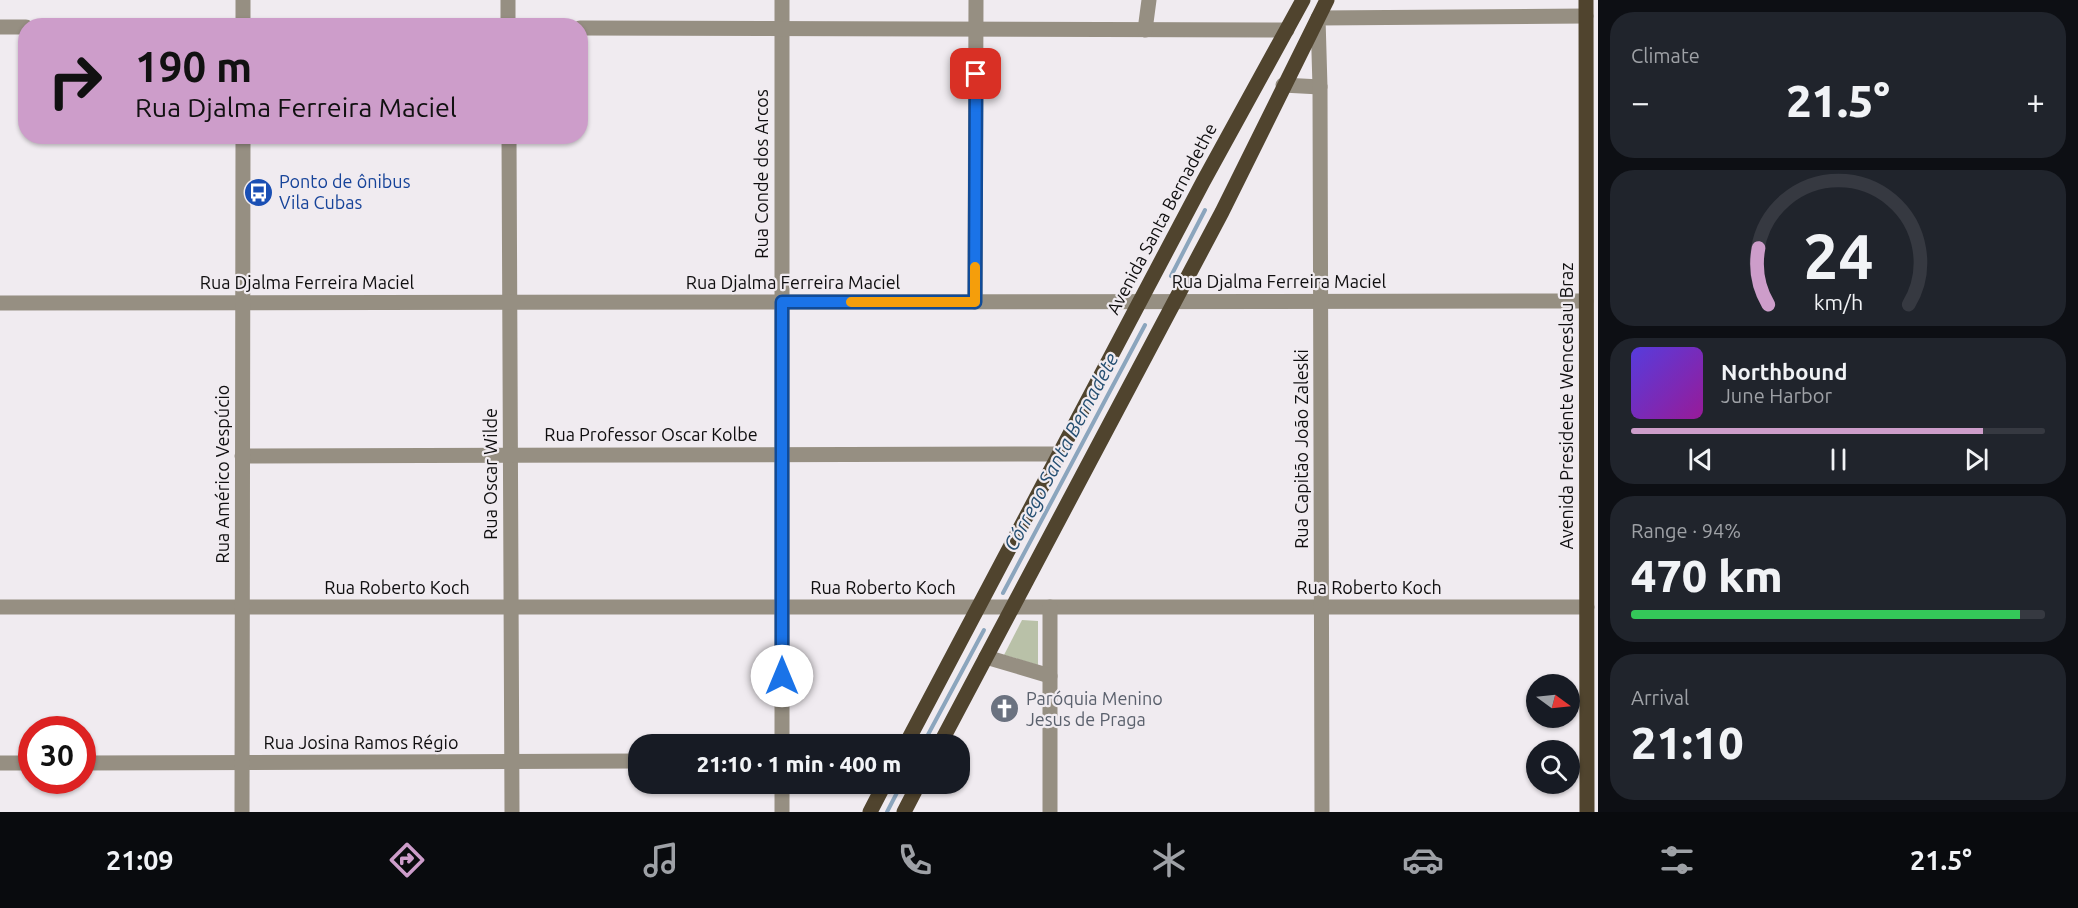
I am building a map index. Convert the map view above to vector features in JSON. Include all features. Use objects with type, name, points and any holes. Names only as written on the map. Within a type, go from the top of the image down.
[{"type":"main road","name":"Avenida Santa Bernadethe","points":[[911,734],[1303,0]]},
{"type":"main road","points":[[945,734],[1222,212],[1327,0]]},
{"type":"main road","name":"Avenida Presidente Wenceslau Braz","points":[[1586,0],[1587,812]]},
{"type":"main road","points":[[1587,420],[1598,435]]},
{"type":"main road","points":[[1587,495],[1598,482]]},
{"type":"main road","points":[[870,812],[879,794]]},
{"type":"main road","points":[[904,812],[913,794]]},
{"type":"street","points":[[243,0],[243,18]]},
{"type":"street","points":[[508,0],[508,18]]},
{"type":"street","name":"Rua Conde dos Arcos","points":[[782,0],[782,734]]},
{"type":"street","points":[[975,302],[976,0]]},
{"type":"street","points":[[1145,30],[1149,0]]},
{"type":"street","points":[[1318,18],[1586,16]]},
{"type":"street","name":"Rua Capitão João Zaleski","points":[[1318,18],[1322,812]]},
{"type":"street","points":[[0,27],[18,27]]},
{"type":"street","points":[[588,28],[1287,30]]},
{"type":"street","points":[[1283,85],[1320,87]]},
{"type":"street","name":"Rua Américo Vespúcio","points":[[242,812],[243,144]]},
{"type":"street","name":"Rua Oscar Wilde","points":[[509,144],[512,812]]},
{"type":"street","name":"Rua Djalma Ferreira Maciel","points":[[0,303],[1587,301]]},
{"type":"street","name":"Rua Professor Oscar Kolbe","points":[[242,456],[1059,454]]},
{"type":"street","points":[[1050,607],[1050,812]]},
{"type":"street","name":"Rua Roberto Koch","points":[[0,608],[1587,607]]},
{"type":"street","points":[[986,657],[1050,676]]},
{"type":"street","name":"Rua Josina Ramos Régio","points":[[96,763],[628,761]]},
{"type":"street","points":[[0,763],[18,763]]},
{"type":"street","points":[[782,794],[782,812]]},
{"type":"green space","points":[[1022,620],[1038,621],[1038,665],[1004,655]]},
{"type":"waterway","name":"Córrego Santa Bernadete","points":[[1171,276],[1205,210]]},
{"type":"waterway","name":"Córrego Santa Bernadete","points":[[1003,593],[1145,325]]},
{"type":"waterway","name":"Córrego Santa Bernadete","points":[[928,734],[984,630]]},
{"type":"waterway","name":"Córrego Santa Bernadete","points":[[887,812],[896,794]]},
{"type":"slow traffic","points":[[851,302],[975,302],[975,267]]},
{"type":"place","name":"Ponto de ônibus Vila Cubas","points":[[258,192]]},
{"type":"place","name":"Paróquia Menino Jesus de Praga","points":[[1005,709]]},
{"type":"route","points":[[782,676],[782,302],[975,302],[976,74]]}]
